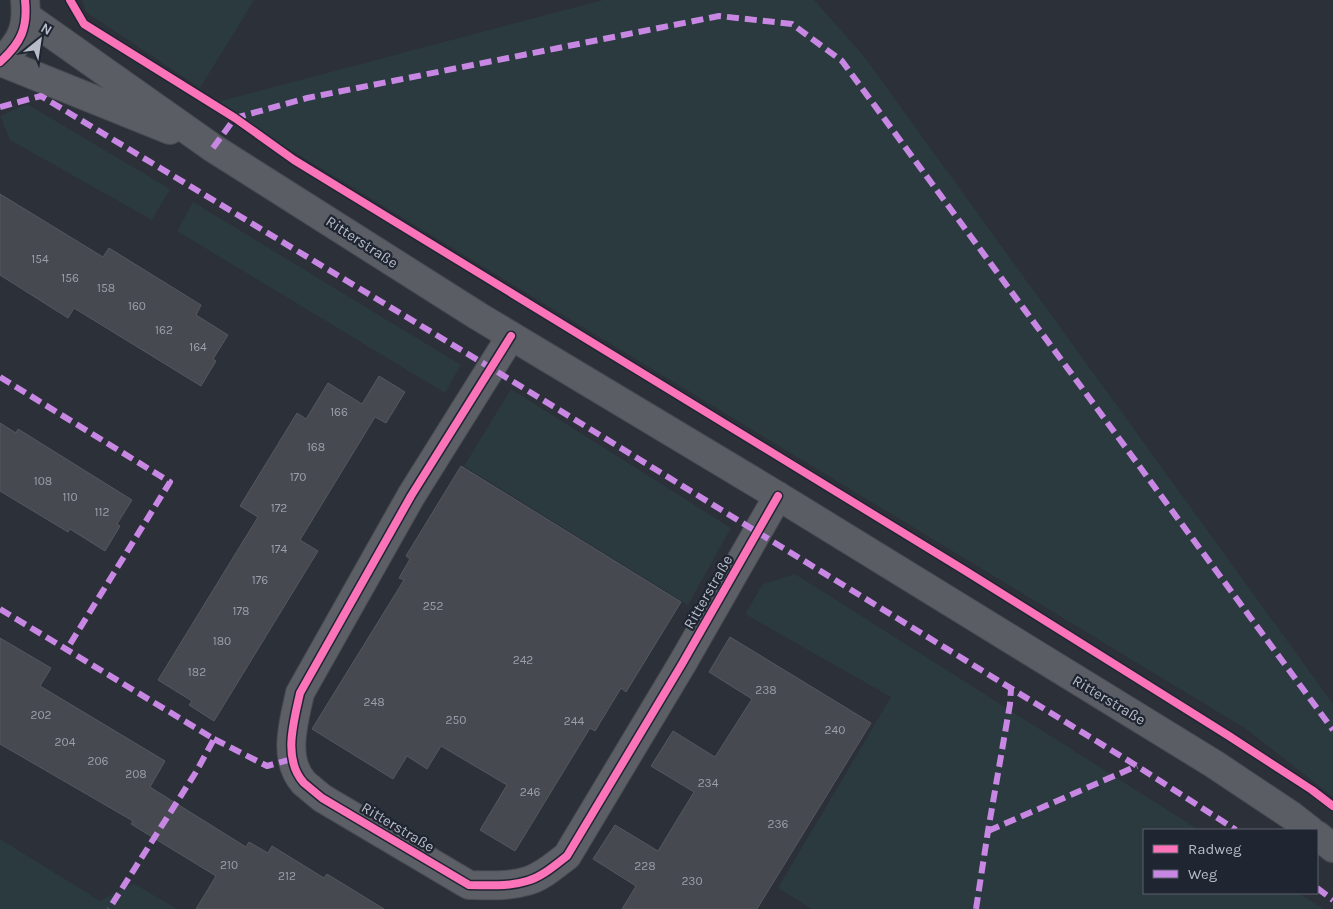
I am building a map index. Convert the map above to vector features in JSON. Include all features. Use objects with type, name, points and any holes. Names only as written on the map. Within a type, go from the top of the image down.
[{"type":"main road","name":"Ritterstraße","points":[[214,148],[0,62],[16,46],[23,32],[26,8],[214,148],[478,316],[778,496],[1214,764],[1309,829]]},
{"type":"main road","points":[[1318,836],[1333,848]]},
{"type":"street","name":"Ritterstraße","points":[[511,336],[411,496],[300,694],[292,728],[292,759],[303,782],[322,798],[468,885],[497,886],[528,881],[550,869],[566,856],[682,664],[778,496]]},
{"type":"shaded area","points":[[82,0],[254,0],[200,88],[86,12]]},
{"type":"shaded area","points":[[603,0],[814,0],[863,55],[1333,704],[1333,797],[1246,729],[213,103]]},
{"type":"shaded area","points":[[27,104],[170,189],[152,220],[10,140],[0,116]]},
{"type":"shaded area","points":[[193,202],[461,365],[445,393],[177,231]]},
{"type":"shaded area","points":[[511,389],[731,528],[688,605],[464,466]]},
{"type":"shaded area","points":[[795,574],[1197,829],[1143,829],[1143,894],[1300,894],[1324,909],[812,909],[778,888],[891,697],[745,614],[763,584]]},
{"type":"shaded area","points":[[0,839],[100,901],[133,883],[177,909],[0,909]]},
{"type":"building","points":[[0,194],[103,257],[109,248],[201,305],[196,315],[228,335],[213,359],[216,361],[201,386],[74,308],[68,318],[0,275]]},
{"type":"building","points":[[379,376],[405,392],[386,423],[375,417],[300,540],[318,551],[214,721],[189,705],[192,701],[158,680],[258,517],[240,506],[297,413],[306,419],[328,383],[362,404]]},
{"type":"building","points":[[0,423],[16,433],[18,429],[132,500],[117,524],[120,526],[105,551],[70,529],[68,532],[0,491]]},
{"type":"building","points":[[461,466],[681,602],[626,692],[621,688],[595,731],[590,728],[515,851],[480,830],[507,785],[441,746],[427,769],[407,756],[393,779],[312,729],[404,580],[399,578],[410,559],[406,556]]},
{"type":"building","points":[[730,637],[871,723],[757,909],[622,909],[636,886],[593,859],[615,825],[658,851],[694,792],[651,766],[673,731],[715,757],[752,699],[709,672]]},
{"type":"building","points":[[0,638],[51,668],[40,686],[165,761],[150,787],[246,847],[249,842],[268,853],[272,846],[324,878],[327,874],[384,909],[196,909],[216,876],[131,824],[133,821],[0,744]]},
{"type":"marked path","points":[[213,148],[235,118],[307,98],[719,16],[792,24],[842,61],[1333,730]]},
{"type":"marked path","points":[[0,107],[41,96],[491,368],[1137,766],[1234,829]]},
{"type":"marked path","points":[[0,377],[170,482],[67,649]]},
{"type":"marked path","points":[[0,609],[214,739],[196,772],[109,909]]},
{"type":"marked path","points":[[976,909],[1011,689]]},
{"type":"marked path","points":[[214,739],[267,766],[292,759]]},
{"type":"marked path","points":[[988,831],[1137,766]]},
{"type":"marked path","points":[[1318,889],[1333,900]]},
{"type":"cycle path","points":[[0,62],[13,48],[22,34],[26,10],[25,0]]},
{"type":"cycle path","points":[[70,0],[84,24],[235,118],[294,160],[964,570],[1229,736],[1312,790],[1333,806]]},
{"type":"cycle path","points":[[511,336],[411,496],[300,693],[293,727],[291,751],[293,763],[304,783],[322,798],[469,885],[513,884],[538,877],[567,856],[682,664],[778,496]]}]
